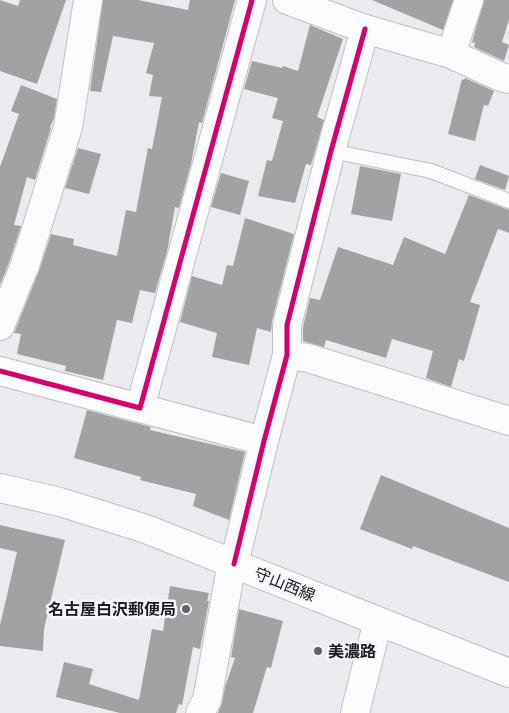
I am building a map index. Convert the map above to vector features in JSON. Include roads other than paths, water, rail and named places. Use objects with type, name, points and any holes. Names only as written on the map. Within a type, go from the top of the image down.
[{"type":"street","points":[[0,326],[25,265],[68,127],[88,0]]},
{"type":"street","points":[[140,408],[252,0]]},
{"type":"street","points":[[287,0],[365,29],[451,54],[509,79]]},
{"type":"street","points":[[451,54],[469,0]]},
{"type":"street","points":[[200,713],[207,700],[233,563],[288,355],[287,324],[331,151],[365,29]]},
{"type":"street","points":[[288,355],[308,358],[509,421]]},
{"type":"street","points":[[0,371],[264,440]]},
{"type":"street","name":"守山西線","points":[[0,488],[60,502],[146,529],[509,673]]},
{"type":"street","points":[[355,713],[378,621]]},
{"type":"lane","points":[[331,151],[431,171],[509,201]]},
{"type":"place","name":"名古屋白沢郵便局","points":[[186,609]]},
{"type":"place","name":"美濃路","points":[[318,651]]}]
